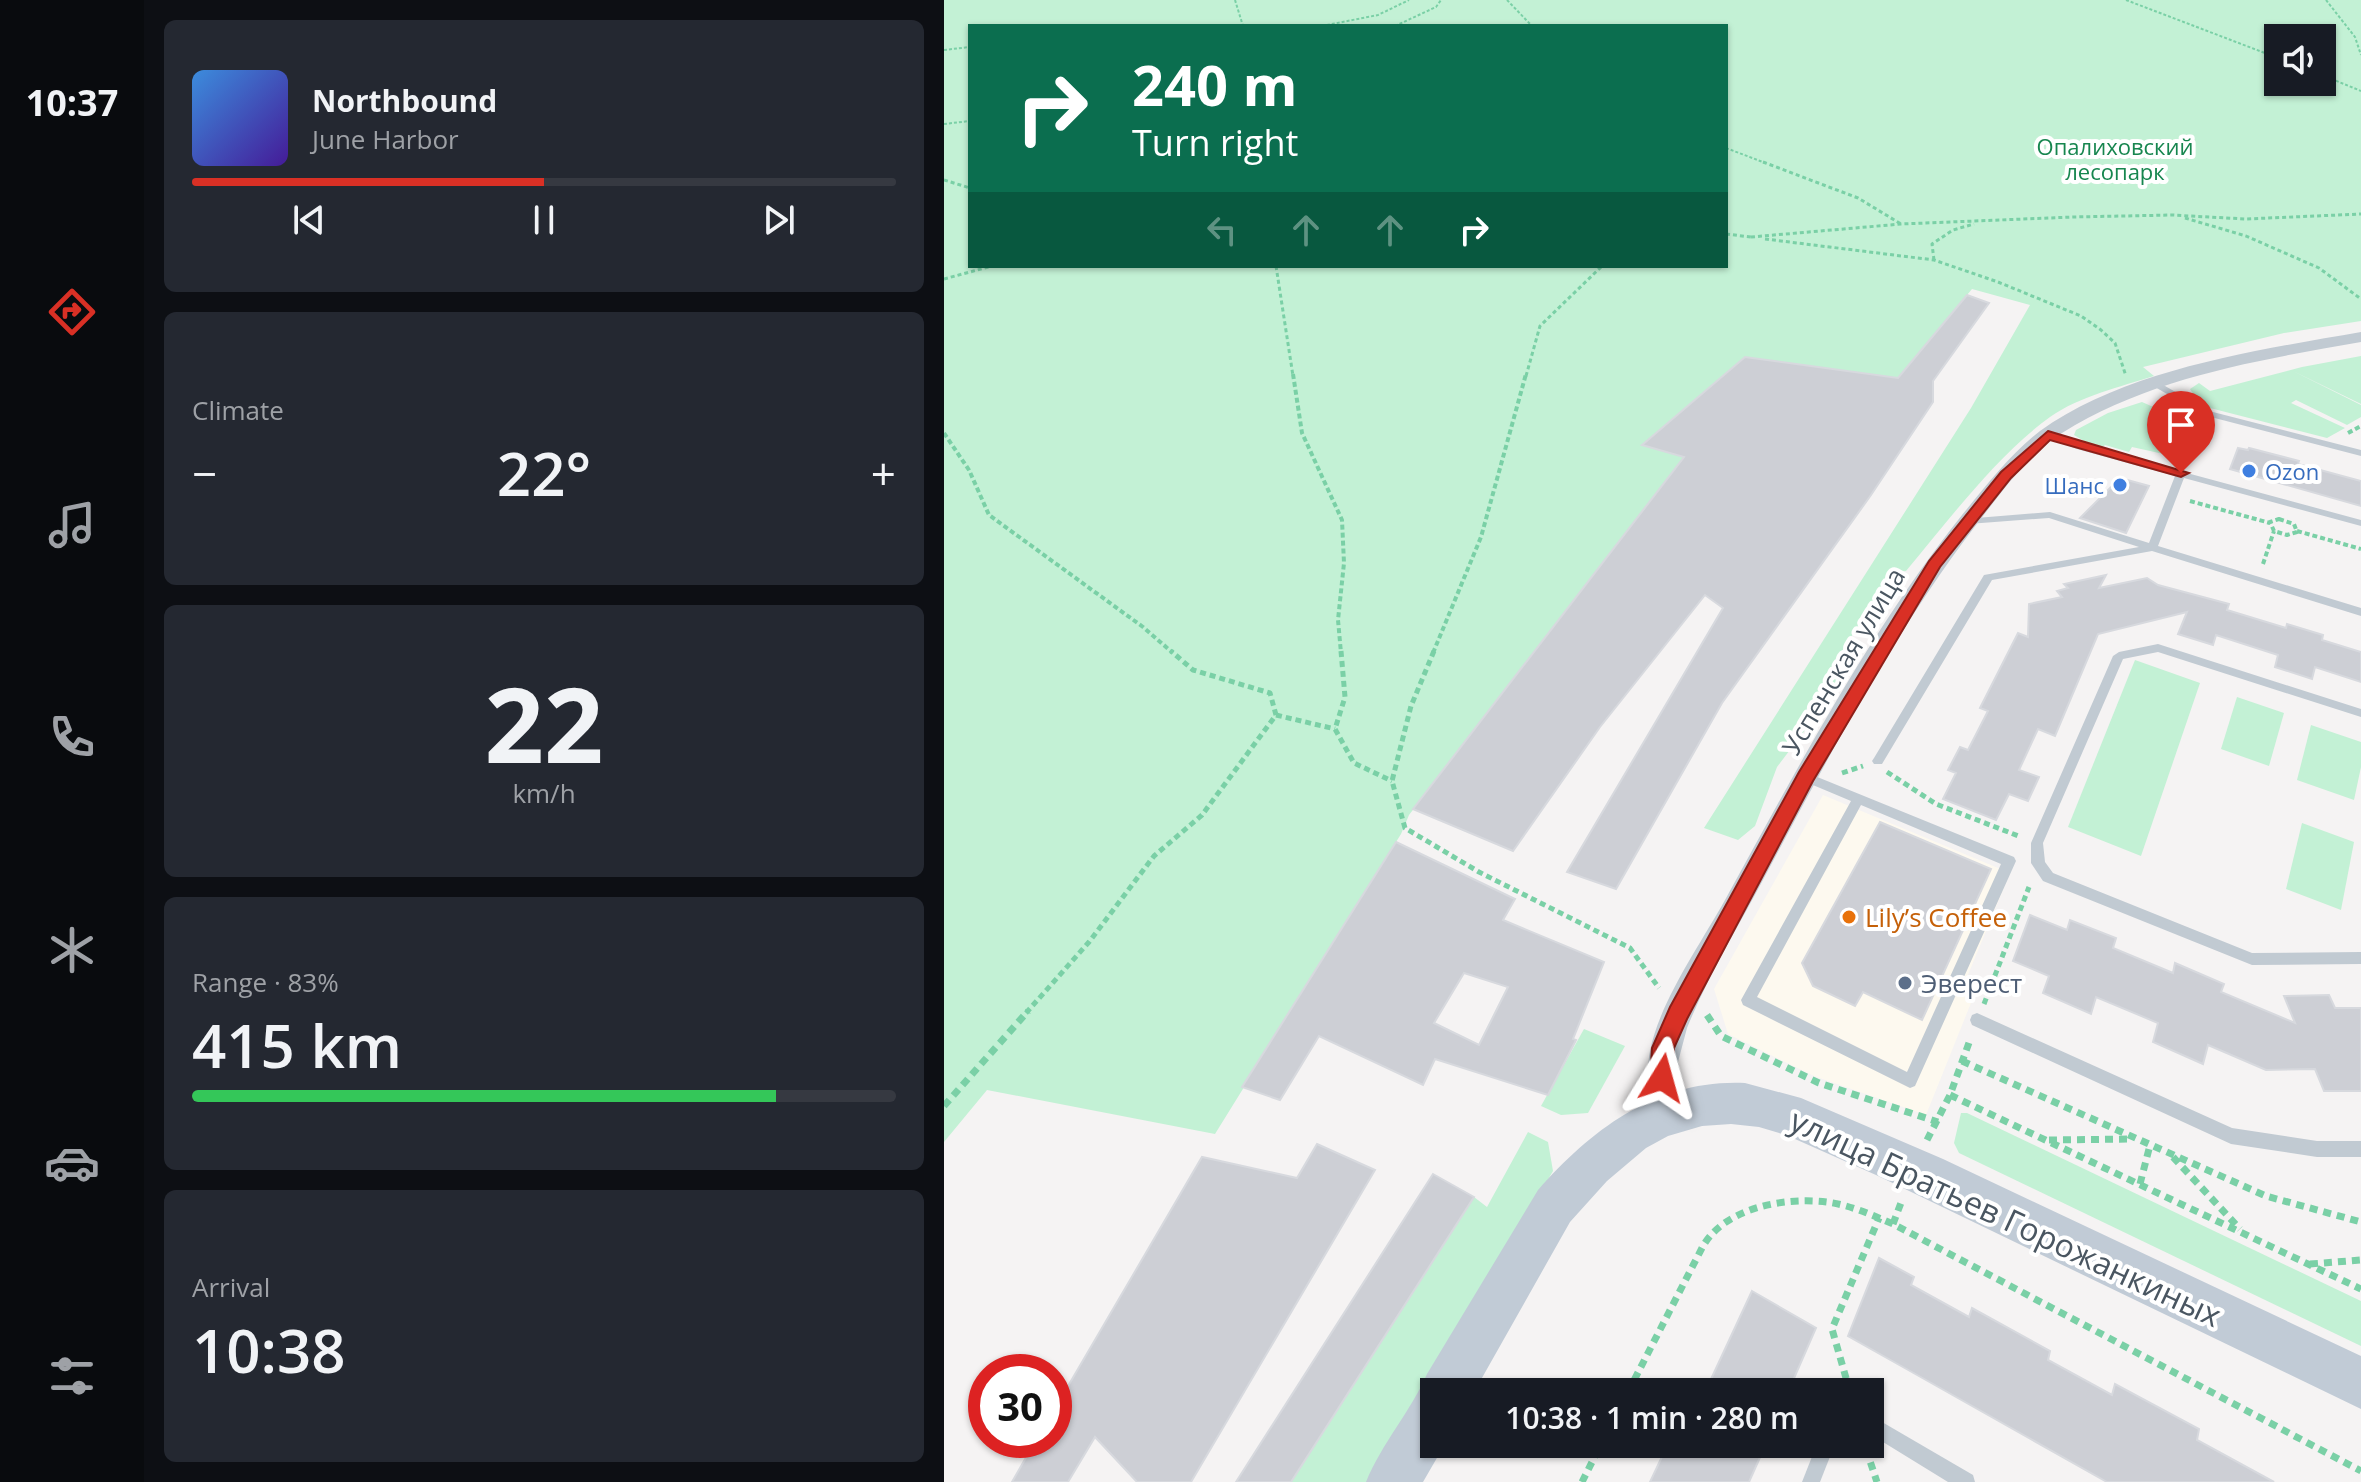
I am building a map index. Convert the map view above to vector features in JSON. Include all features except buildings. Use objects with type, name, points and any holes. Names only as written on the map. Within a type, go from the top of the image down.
[{"type":"street","name":"Успенская улица","points":[[1672,1111],[1662,1078],[1663,1048],[1678,1014],[1805,777],[1934,564],[2006,475],[2048,435],[2096,407],[2158,385],[2274,353],[2361,337]]},
{"type":"street","name":"улица Братьев Горожанкиных","points":[[1453,1378],[1554,1206],[1608,1150],[1643,1124],[1672,1111],[1735,1103],[1788,1114],[1913,1168],[2361,1383]]},
{"type":"street","points":[[1398,1480],[1420,1438]]},
{"type":"lane","points":[[2158,385],[2206,413],[2361,453]]},
{"type":"lane","points":[[2048,435],[2080,447],[2361,523]]},
{"type":"lane","points":[[2152,548],[2181,473]]},
{"type":"lane","points":[[1968,521],[2050,515],[2361,612]]},
{"type":"lane","points":[[1878,761],[1988,577],[2152,548]]},
{"type":"lane","points":[[2361,713],[2158,648],[2119,656],[2037,843],[2038,863],[2048,877],[2252,959],[2361,958]]},
{"type":"lane","points":[[1805,777],[2009,861],[1910,1081],[1748,1000],[1858,799]]},
{"type":"lane","points":[[1977,1020],[2231,1136],[2317,1149],[2361,1149]]},
{"type":"lane","points":[[1884,1432],[1966,1482]]},
{"type":"lane","points":[[1811,1482],[1820,1458]]},
{"type":"path","points":[[1235,0],[1242,24]]},
{"type":"path","points":[[1332,24],[1378,15],[1409,0]]},
{"type":"path","points":[[1399,24],[1436,7],[1441,0]]},
{"type":"path","points":[[1507,0],[1530,24]]},
{"type":"path","points":[[2126,0],[2264,53]]},
{"type":"path","points":[[2326,0],[2355,37],[2361,55]]},
{"type":"path","points":[[944,50],[968,47]]},
{"type":"path","points":[[2336,81],[2361,91]]},
{"type":"path","points":[[944,124],[968,121]]},
{"type":"path","points":[[1728,149],[1858,198],[1901,224]]},
{"type":"path","points":[[944,180],[968,187]]},
{"type":"path","points":[[1751,237],[1901,224],[2172,215],[2246,219],[2361,214]]},
{"type":"path","points":[[2172,215],[2246,236],[2319,268],[2361,299]]},
{"type":"path","points":[[1934,260],[1932,244],[1953,230],[1982,221]]},
{"type":"path","points":[[1728,234],[1934,260],[1998,282],[2081,316],[2115,343],[2127,385]]},
{"type":"path","points":[[944,279],[985,268]]},
{"type":"path","points":[[1276,268],[1302,433],[1342,520],[1344,563],[1338,620],[1345,697],[1335,729],[1354,763],[1392,781]]},
{"type":"path","points":[[1600,268],[1540,326],[1481,537],[1418,686],[1392,781],[1405,828],[1479,872],[1630,948],[1678,1014]]},
{"type":"path","points":[[2181,473],[2206,413]]},
{"type":"path","points":[[944,433],[969,470],[989,515],[1143,627],[1193,670],[1270,693],[1276,715]]},
{"type":"path","points":[[2172,496],[2270,523],[2274,531],[2257,580]]},
{"type":"path","points":[[2270,523],[2275,519],[2285,519],[2294,524],[2297,531]]},
{"type":"path","points":[[2274,531],[2287,535],[2297,531],[2361,549]]},
{"type":"path","points":[[1276,715],[1335,729]]},
{"type":"path","points":[[944,1106],[1089,942],[1154,856],[1202,815],[1276,715]]},
{"type":"path","points":[[1878,761],[1891,777],[1936,804],[2037,843]]},
{"type":"path","points":[[1925,1144],[1950,1095],[2038,863]]},
{"type":"path","points":[[1705,1013],[1721,1036],[1819,1083],[1938,1122]]},
{"type":"path","points":[[1962,1061],[2266,1196],[2361,1222]]},
{"type":"path","points":[[1950,1095],[2361,1289]]},
{"type":"path","points":[[2046,1140],[2136,1139]]},
{"type":"path","points":[[2140,1184],[2150,1145]]},
{"type":"path","points":[[2169,1154],[2244,1233]]},
{"type":"path","points":[[1635,1378],[1715,1228],[1753,1211],[1826,1202],[1893,1224],[2361,1471]]},
{"type":"path","points":[[1893,1224],[1899,1208]]},
{"type":"path","points":[[1846,1378],[1832,1329],[1879,1218]]},
{"type":"path","points":[[2309,1264],[2361,1260]]},
{"type":"path","points":[[1582,1482],[1594,1458]]},
{"type":"path","points":[[1869,1458],[1877,1482]]},
{"type":"shaded area","points":[[1823,795],[2010,873],[1965,982],[1977,988],[1926,1115],[1814,1076],[1728,1034],[1714,989]]},
{"type":"green space","name":"Опалиховский лесопарк","points":[[944,0],[2361,0],[2361,321],[2284,333],[2143,367],[2154,376],[2074,403],[2030,432],[1974,490],[1906,571],[1896,572],[1892,591],[1868,610],[1846,645],[1837,688],[1777,767],[1755,826],[1738,840],[1704,828],[1971,408],[2030,305],[1972,289],[1898,378],[1745,357],[1643,444],[1684,457],[1409,815],[1401,834],[1215,1134],[987,1090],[944,1142]]},
{"type":"green space","points":[[2361,356],[2361,404],[2293,371],[2361,405],[2361,417],[2347,425],[2296,400],[2291,403],[2345,428],[2327,438],[2210,408],[2199,403],[2190,389],[2199,383],[2210,391],[2302,367]]},
{"type":"green space","points":[[2142,402],[2192,424],[2177,457],[2132,447],[2129,452],[2105,445],[2099,450],[2074,435],[2076,430],[2108,413]]},
{"type":"green space","points":[[2135,660],[2200,683],[2141,856],[2068,827]]},
{"type":"green space","points":[[2237,697],[2284,713],[2269,766],[2221,749]]},
{"type":"green space","points":[[2311,725],[2361,742],[2361,767],[2354,800],[2297,780]]},
{"type":"green space","points":[[2302,823],[2354,842],[2341,910],[2286,889]]},
{"type":"green space","points":[[1584,1029],[1625,1046],[1588,1113],[1561,1115],[1541,1106]]},
{"type":"green space","points":[[1961,1113],[1967,1113],[2361,1301],[2361,1346],[1959,1153],[1954,1143]]},
{"type":"green space","points":[[1528,1132],[1548,1142],[1553,1171],[1431,1378],[1420,1378],[1420,1396],[1369,1482],[1291,1482],[1474,1197],[1487,1207]]},
{"type":"place","name":"Ozon","points":[[2249,471]]},
{"type":"place","name":"Шанс","points":[[2120,485]]},
{"type":"place","name":"Lily’s Coffee","points":[[1849,917]]},
{"type":"place","name":"Эверест","points":[[1905,983]]},
{"type":"route","points":[[1662,1078],[1663,1048],[1678,1014],[1805,777],[1934,564],[2006,475],[2048,435],[2080,447],[2181,473]]}]
